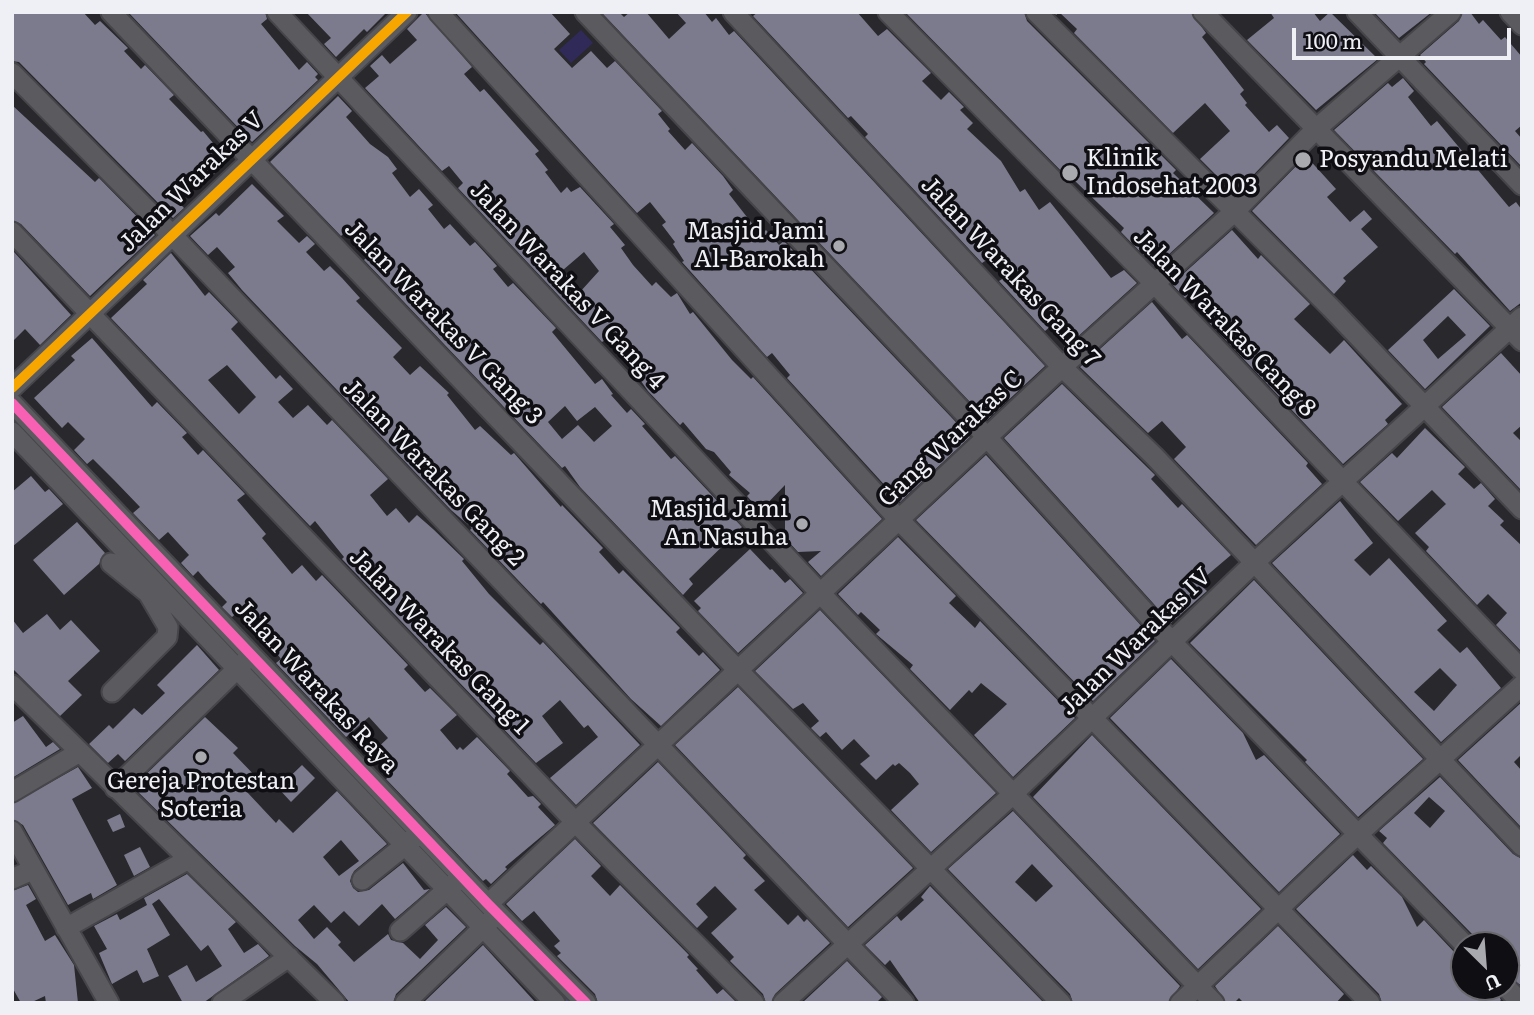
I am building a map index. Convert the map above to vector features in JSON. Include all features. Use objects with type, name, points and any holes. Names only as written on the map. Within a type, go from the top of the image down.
[{"type":"street","name":"Jalan Warakas V Gang 3","points":[[111,12],[738,670],[933,867],[1061,1003]]},
{"type":"street","name":"Jalan Warakas V Gang 4","points":[[277,12],[821,594],[1214,1003]]},
{"type":"street","name":"Jalan Warakas V","points":[[12,388],[407,12]]},
{"type":"street","points":[[438,12],[900,520],[1370,1003]]},
{"type":"street","points":[[585,12],[988,438],[1172,642],[1452,931]]},
{"type":"street","name":"Jalan Warakas Gang 7","points":[[733,12],[1062,367],[1154,456],[1522,846]]},
{"type":"street","name":"Jalan Warakas Gang 8","points":[[888,12],[1156,285],[1522,670]]},
{"type":"street","points":[[1036,12],[1235,211],[1522,509]]},
{"type":"street","points":[[1203,12],[1316,129],[1518,329]]},
{"type":"street","points":[[1357,12],[1522,185]]},
{"type":"street","name":"Gang Warakas C","points":[[405,1003],[489,918],[575,820],[1062,367],[1156,285],[1235,211],[1316,129],[1451,12]]},
{"type":"street","points":[[1510,12],[1522,25]]},
{"type":"street","name":"Jalan Warakas Gang 2","points":[[12,74],[173,236],[848,942]]},
{"type":"street","name":"Jalan Warakas Gang 1","points":[[12,232],[754,1003]]},
{"type":"street","name":"Jalan Warakas IV","points":[[783,1003],[1012,795],[1342,482],[1425,407],[1518,329]]},
{"type":"street","name":"Jalan Warakas Raya","points":[[12,403],[145,563],[244,662],[454,884],[586,1003]]},
{"type":"street","points":[[12,432],[145,563],[148,593],[168,626],[167,637],[112,692]]},
{"type":"street","points":[[111,563],[145,563]]},
{"type":"street","points":[[115,788],[244,662]]},
{"type":"street","points":[[12,685],[78,753],[335,1003]]},
{"type":"street","points":[[1180,1003],[1358,834],[1522,685]]},
{"type":"street","points":[[12,792],[78,753]]},
{"type":"street","points":[[12,831],[109,1003]]},
{"type":"street","points":[[362,880],[413,839]]},
{"type":"street","points":[[66,928],[187,860]]},
{"type":"street","points":[[12,879],[32,870]]},
{"type":"street","points":[[400,931],[454,884]]},
{"type":"street","points":[[489,918],[555,1003]]},
{"type":"street","points":[[848,942],[904,1003]]},
{"type":"street","points":[[222,1003],[289,957]]},
{"type":"shaded area","points":[[581,30],[593,43],[571,63],[559,50]]},
{"type":"building","points":[[12,12],[83,12],[95,25],[100,21],[128,48],[124,51],[141,69],[145,65],[174,95],[169,99],[203,131],[228,161],[201,186],[189,172],[167,190],[184,208],[173,218],[19,62],[12,61]]},
{"type":"building","points":[[128,12],[265,12],[267,19],[261,24],[299,70],[307,62],[318,74],[315,77],[318,80],[252,142]]},
{"type":"building","points":[[306,12],[387,12],[367,32],[364,29],[336,57],[324,44],[331,38]]},
{"type":"building","points":[[424,12],[472,67],[464,74],[480,92],[484,89],[539,151],[535,154],[561,193],[567,187],[571,192],[580,187],[614,224],[610,227],[625,245],[621,248],[652,286],[656,282],[671,297],[677,293],[690,314],[693,312],[732,360],[751,379],[753,377],[882,519],[821,576],[808,562],[821,551],[798,552],[785,538],[785,485],[760,511],[747,496],[750,493],[729,475],[731,472],[714,452],[706,449],[683,422],[680,425],[648,391],[610,337],[602,342],[458,188],[463,183],[449,166],[442,171],[365,88],[379,76],[370,66],[382,55],[390,64],[417,40],[407,29]],"holes":[[[584,252],[599,271],[580,292],[563,270]]]},
{"type":"building","points":[[455,12],[550,12],[570,34],[554,49],[572,68],[591,51],[607,68],[615,61],[662,111],[658,114],[670,129],[668,131],[685,150],[692,143],[723,176],[733,190],[729,194],[761,235],[766,230],[779,245],[784,241],[970,437],[900,502],[787,378],[790,375],[772,353],[767,357],[682,262],[684,261],[673,244],[675,242],[662,225],[666,222],[650,202],[637,213]]},
{"type":"building","points":[[619,12],[624,17],[630,12],[646,12],[669,39],[686,23],[676,12],[704,12],[712,22],[716,18],[729,35],[734,31],[1045,366],[987,420],[603,14]]},
{"type":"building","points":[[758,12],[857,12],[878,36],[887,29],[931,73],[922,81],[941,100],[949,92],[964,107],[960,110],[973,123],[967,129],[1001,161],[1020,192],[1025,189],[1039,210],[1050,202],[1111,278],[1124,270],[1137,283],[1063,350],[1065,344],[1051,326],[1045,331],[999,281],[1009,275],[996,254],[982,263],[865,137],[868,134],[851,116],[848,118],[753,16]]},
{"type":"building","points":[[905,12],[1024,12],[1027,21],[1176,170],[1173,173],[1214,213],[1155,267],[1121,232],[1124,228],[1075,181],[1073,183]]},
{"type":"building","points":[[1059,12],[1191,12],[1206,33],[1202,37],[1244,90],[1240,94],[1247,103],[1245,105],[1269,132],[1277,125],[1289,138],[1235,194],[1200,159],[1230,131],[1205,103],[1173,133],[1074,33],[1077,29]]},
{"type":"building","points":[[1270,12],[1313,12],[1320,21],[1330,12],[1378,59],[1316,110],[1247,40],[1274,18]]},
{"type":"building","points":[[1374,12],[1432,12],[1399,38]]},
{"type":"building","points":[[1463,12],[1470,12],[1479,24],[1483,20],[1501,40],[1505,37],[1522,57],[1522,125],[1515,131],[1522,139],[1522,167],[1424,64],[1426,62],[1420,55],[1459,21]]},
{"type":"building","points":[[1403,78],[1414,91],[1408,97],[1431,126],[1437,121],[1509,207],[1516,202],[1522,210],[1522,302],[1510,311],[1457,252],[1455,254],[1334,130],[1388,83],[1392,87]]},
{"type":"building","points":[[338,96],[352,111],[346,117],[370,144],[388,157],[397,169],[392,173],[410,197],[419,189],[433,205],[428,209],[444,229],[450,224],[470,246],[475,242],[497,266],[493,269],[508,287],[513,283],[556,328],[552,332],[595,384],[602,379],[613,394],[611,395],[627,413],[631,409],[671,459],[675,456],[742,527],[689,579],[693,584],[683,595],[580,487],[565,466],[562,468],[364,260],[368,256],[346,231],[341,236],[270,162]],"holes":[[[565,406],[577,421],[595,407],[612,426],[594,442],[578,425],[562,439],[548,422]]]},
{"type":"building","points":[[12,105],[95,182],[99,178],[155,235],[90,296],[21,224],[12,220]]},
{"type":"building","points":[[1306,156],[1336,189],[1327,197],[1350,222],[1364,210],[1372,219],[1361,229],[1378,247],[1343,278],[1346,281],[1334,294],[1252,211]]},
{"type":"building","points":[[252,184],[284,216],[277,221],[299,243],[307,236],[315,244],[306,252],[324,271],[330,266],[342,278],[360,298],[356,301],[402,348],[393,357],[410,375],[420,366],[449,393],[447,395],[475,430],[480,426],[511,455],[514,453],[561,507],[562,505],[603,548],[599,552],[619,574],[623,570],[680,628],[676,632],[699,656],[703,652],[720,670],[661,726],[631,699],[543,602],[541,604],[470,530],[472,528],[451,510],[242,290],[228,273],[235,267],[217,247],[208,255],[190,236],[216,213],[219,216]]},
{"type":"building","points":[[1232,230],[1258,259],[1261,255],[1310,304],[1294,319],[1330,354],[1344,340],[1402,404],[1385,420],[1388,424],[1343,464],[1201,314],[1212,303],[1197,287],[1185,298],[1172,284]]},
{"type":"building","points":[[14,252],[71,315],[40,345],[25,329],[12,342]]},
{"type":"building","points":[[171,253],[205,296],[209,292],[238,322],[231,329],[276,379],[280,375],[293,389],[278,402],[293,418],[308,405],[327,425],[332,420],[388,479],[370,495],[387,516],[396,508],[409,523],[417,515],[433,529],[464,559],[462,561],[489,594],[540,645],[543,642],[640,745],[576,805],[550,778],[598,737],[588,725],[584,728],[560,700],[542,716],[563,743],[536,763],[342,559],[344,557],[315,521],[310,526],[111,318],[147,284],[143,280]],"holes":[[[227,365],[256,397],[239,414],[208,380]]]},
{"type":"building","points":[[1454,289],[1490,326],[1425,389],[1388,350]],"holes":[[[1448,316],[1466,335],[1438,359],[1423,340]]]},
{"type":"building","points":[[1152,302],[1182,339],[1187,335],[1308,463],[1306,466],[1322,484],[1256,545],[1174,459],[1186,447],[1162,421],[1148,433],[1080,367]]},
{"type":"building","points":[[92,338],[152,407],[157,402],[187,433],[182,437],[198,455],[203,450],[245,494],[237,500],[266,534],[262,538],[292,574],[302,565],[316,581],[322,575],[408,665],[404,669],[425,692],[430,688],[457,715],[440,730],[457,750],[460,747],[463,750],[477,737],[510,771],[507,774],[528,797],[533,796],[541,804],[538,807],[555,825],[505,867],[507,869],[491,884],[486,879],[483,881],[386,779],[392,774],[373,752],[388,738],[369,717],[346,737],[276,663],[281,659],[242,608],[232,617],[222,607],[227,602],[198,571],[193,576],[181,563],[189,555],[168,532],[159,540],[133,513],[140,507],[93,459],[87,464],[74,450],[85,439],[68,422],[62,428],[34,398],[75,360],[71,356]]},
{"type":"building","points":[[1501,353],[1522,376],[1522,425],[1513,433],[1522,442],[1522,491],[1442,407]]},
{"type":"building","points":[[1062,384],[1155,475],[1151,479],[1178,508],[1182,504],[1231,555],[1198,583],[1207,591],[1171,623],[1004,438]]},
{"type":"building","points":[[1425,428],[1465,467],[1458,474],[1474,489],[1481,483],[1495,499],[1488,506],[1504,521],[1500,525],[1522,546],[1522,652],[1496,625],[1507,613],[1488,594],[1477,605],[1426,551],[1429,547],[1415,533],[1446,504],[1432,490],[1398,521],[1360,482],[1392,453],[1397,458]]},
{"type":"building","points":[[986,455],[1155,641],[1093,701],[916,520]]},
{"type":"building","points":[[31,476],[45,492],[49,489],[63,504],[12,547],[12,492]]},
{"type":"building","points":[[1340,501],[1373,543],[1354,560],[1370,576],[1389,558],[1447,621],[1437,630],[1460,653],[1467,647],[1501,688],[1441,742],[1272,563]],"holes":[[[1440,668],[1457,685],[1434,711],[1414,692]]]},
{"type":"building","points":[[77,522],[105,553],[99,564],[64,595],[33,560]]},
{"type":"building","points":[[898,537],[956,596],[949,603],[975,628],[980,621],[1075,718],[1013,777],[974,735],[1007,704],[981,683],[972,693],[969,690],[950,710],[910,669],[913,665],[876,634],[880,630],[861,612],[858,615],[838,594]]},
{"type":"building","points":[[750,549],[785,583],[790,579],[803,593],[738,653],[698,611],[701,608],[694,601]]},
{"type":"building","points":[[1254,580],[1423,759],[1358,817],[1305,762],[1307,760],[1190,643]]},
{"type":"building","points":[[820,610],[996,793],[931,852],[891,810],[919,784],[910,773],[899,763],[895,766],[893,764],[876,780],[860,764],[870,756],[854,739],[842,750],[826,732],[820,737],[811,728],[819,721],[803,703],[793,709],[755,671]]},
{"type":"building","points":[[47,614],[60,630],[71,620],[100,651],[68,681],[82,695],[60,716],[12,668],[12,619],[23,633]]},
{"type":"building","points":[[197,645],[219,670],[125,761],[118,754],[108,763],[89,744],[109,725],[113,729],[134,708],[142,715],[165,693],[157,685]]},
{"type":"building","points":[[1171,659],[1243,733],[1256,760],[1264,755],[1340,834],[1279,892],[1110,718]]},
{"type":"building","points":[[738,687],[913,868],[848,927],[675,745]]},
{"type":"building","points":[[1522,702],[1522,754],[1514,762],[1522,771],[1521,827],[1458,760]]},
{"type":"building","points":[[23,716],[46,747],[53,742],[60,749],[12,778],[12,723]]},
{"type":"building","points":[[205,717],[238,748],[233,753],[259,780],[247,792],[276,823],[279,819],[293,833],[337,791],[387,844],[354,871],[350,881],[358,892],[369,890],[403,863],[424,890],[430,889],[395,919],[382,904],[359,926],[344,911],[331,923],[314,905],[298,920],[314,939],[327,927],[341,942],[338,945],[354,962],[388,934],[391,940],[403,943],[420,959],[438,940],[425,925],[446,907],[466,927],[396,994],[393,1003],[350,1003],[317,964],[295,946],[133,787]],"holes":[[[341,840],[359,861],[339,876],[323,857]]]},
{"type":"building","points":[[1092,735],[1261,909],[1198,969],[1033,797]]},
{"type":"building","points":[[658,762],[746,855],[743,858],[765,881],[754,890],[788,925],[798,915],[804,922],[807,919],[830,943],[775,994],[771,1003],[766,1003],[763,994],[730,961],[734,957],[711,933],[737,909],[715,886],[696,904],[708,917],[697,928],[593,823]]},
{"type":"building","points":[[302,765],[315,778],[291,802],[278,788]]},
{"type":"building","points":[[78,767],[92,788],[72,799],[117,885],[93,899],[91,893],[68,905],[23,825],[12,819],[12,804]]},
{"type":"building","points":[[1440,777],[1513,854],[1522,859],[1522,986],[1520,931],[1469,931],[1383,843],[1387,838],[1379,831]],"holes":[[[1429,797],[1445,811],[1430,828],[1414,813]]]},
{"type":"building","points":[[1013,811],[1180,986],[1168,1003],[1073,1003],[1070,994],[948,869]],"holes":[[[1032,864],[1053,886],[1036,902],[1015,882]]]},
{"type":"building","points":[[120,814],[125,827],[113,832],[107,820]]},
{"type":"building","points":[[575,839],[601,866],[591,876],[610,896],[620,885],[689,955],[687,957],[698,969],[696,970],[717,994],[723,989],[737,1003],[598,1003],[595,994],[557,956],[561,953],[554,946],[560,941],[534,911],[522,921],[506,904]]},
{"type":"building","points":[[140,847],[150,867],[134,876],[124,855]]},
{"type":"building","points":[[1353,855],[1367,870],[1371,866],[1402,897],[1417,927],[1424,920],[1450,948],[1450,1001],[1500,1001],[1382,1003],[1379,994],[1296,909]]},
{"type":"building","points":[[187,874],[236,922],[228,929],[244,953],[258,944],[269,956],[203,1003],[183,1003],[168,976],[187,965],[196,982],[222,966],[208,945],[201,951],[159,899],[152,904],[170,935],[147,949],[159,976],[143,983],[137,970],[112,984],[99,953],[107,949],[94,926],[117,914],[120,920],[147,905],[144,898]]},
{"type":"building","points":[[28,885],[36,899],[26,905],[45,941],[55,935],[74,965],[78,1003],[46,1003],[45,996],[30,1003],[21,1003],[12,987],[12,891]]},
{"type":"building","points":[[930,886],[1044,1003],[920,1003],[890,960],[885,965],[865,945],[897,916],[901,921],[924,900],[921,897]]},
{"type":"building","points":[[1278,926],[1344,994],[1336,1003],[1244,1003],[1239,998],[1234,1003],[1226,1003],[1215,986]]},
{"type":"building","points":[[483,945],[536,1003],[423,1003]]},
{"type":"building","points":[[847,961],[882,997],[876,1003],[802,1003]]},
{"type":"waterway","points":[[12,418],[22,427]]},
{"type":"waterway","points":[[183,599],[207,622]]},
{"type":"waterway","points":[[367,791],[395,820]]},
{"type":"waterway","points":[[531,964],[570,1003]]},
{"type":"transit line","points":[[12,388],[407,12]]},
{"type":"transit line","points":[[12,403],[488,904],[586,1003]]},
{"type":"place","name":"Posyandu Melati","points":[[1303,160]]},
{"type":"place","name":"Klinik Indosehat 2003","points":[[1070,173]]},
{"type":"place","name":"Masjid Jami Al-Barokah","points":[[839,246]]},
{"type":"place","name":"Masjid Jami An Nasuha","points":[[802,524]]},
{"type":"place","name":"Gereja Protestan Soteria","points":[[201,757]]}]
